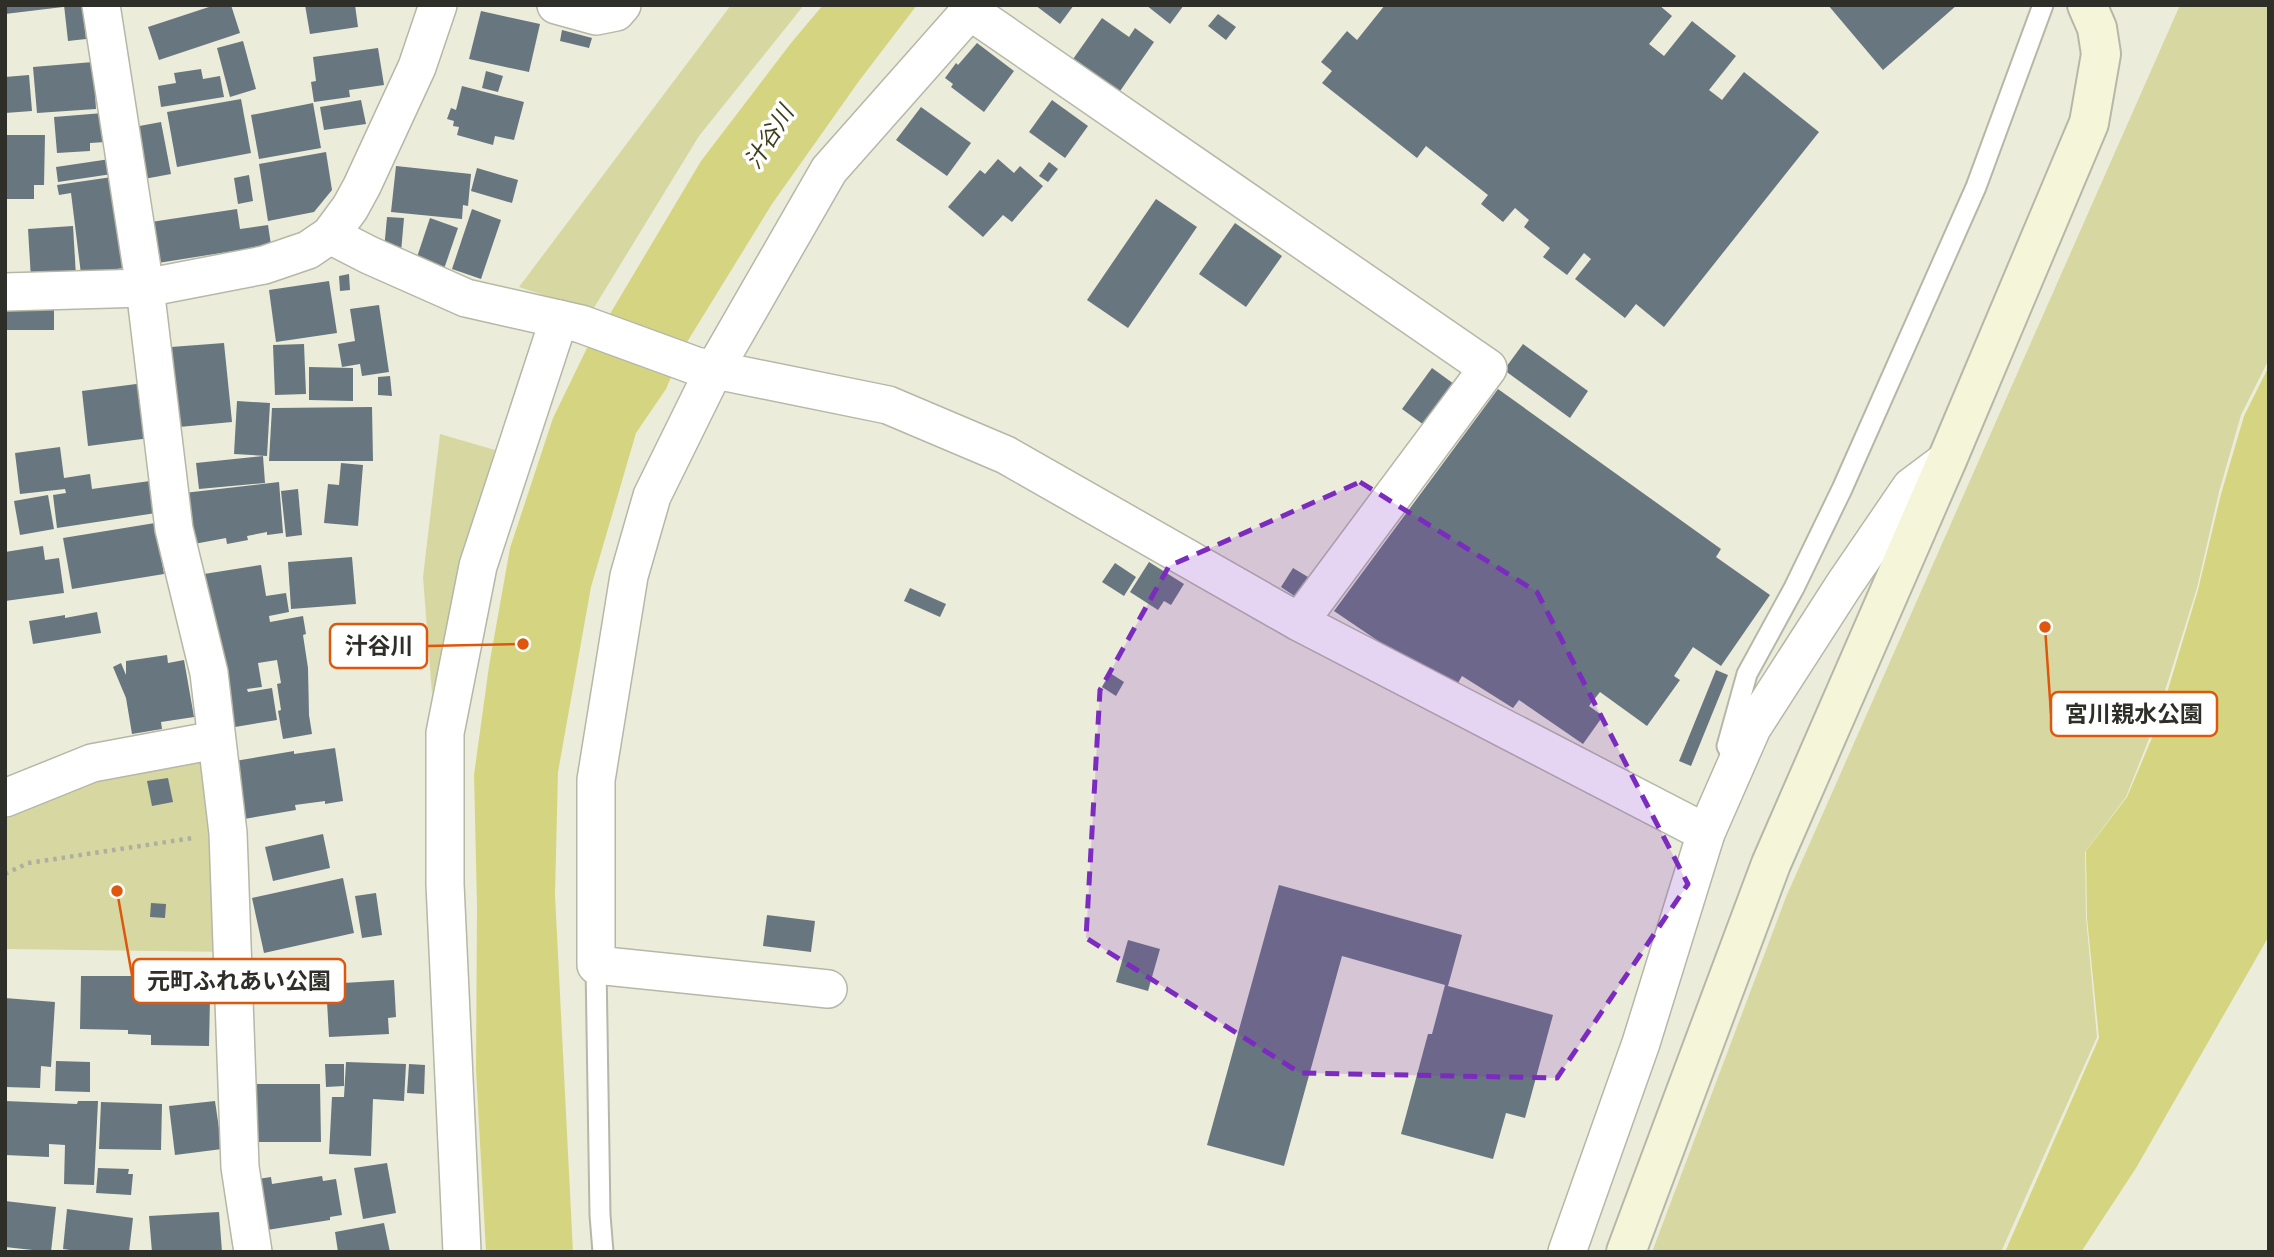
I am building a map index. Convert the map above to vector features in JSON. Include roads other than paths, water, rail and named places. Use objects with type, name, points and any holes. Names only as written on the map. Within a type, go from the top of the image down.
[{"type":"street","points":[[101,5],[145,288],[174,529],[209,673],[228,833],[240,1167],[253,1252]]},
{"type":"street","points":[[5,292],[145,288],[264,265],[308,250],[330,235],[362,186],[417,66],[438,5]]},
{"type":"street","points":[[556,5],[596,16],[616,12],[622,5]]},
{"type":"street","points":[[1626,1252],[1771,864],[1947,460],[2089,122],[2101,54],[2097,28],[2087,5]]},
{"type":"street","points":[[828,989],[596,965],[596,780],[629,576],[652,496],[705,368],[829,170],[972,8],[1488,368],[1299,622]]},
{"type":"street","points":[[330,235],[466,298],[570,321],[705,368],[888,405],[1006,455],[1299,622],[1706,832]]},
{"type":"street","points":[[461,1252],[445,884],[445,733],[478,566],[570,321]]},
{"type":"street","points":[[1567,1252],[1641,1043],[1706,832],[1752,728],[1911,487],[1947,460]]},
{"type":"street","points":[[5,798],[92,763],[216,740]]},
{"type":"lane","points":[[1735,767],[1727,746],[1747,674],[1794,588],[1842,489],[1976,187],[2043,5]]},
{"type":"lane","points":[[596,965],[603,1252]]},
{"type":"water","points":[[823,5],[917,5],[859,81],[772,204],[684,347],[666,389],[636,433],[591,587],[558,772],[555,895],[573,1252],[486,1252],[476,1070],[477,906],[474,775],[489,666],[510,548],[553,418],[587,348],[701,161]]},
{"type":"water","points":[[2269,366],[2269,936],[2136,1168],[2081,1252],[2005,1252],[2099,1038],[2087,918],[2086,851],[2127,797],[2157,726],[2198,590],[2221,494],[2244,416]]},
{"type":"place","name":"宮川親水公園","points":[[2045,627]]},
{"type":"place","name":"汁谷川","points":[[523,644]]},
{"type":"place","name":"元町ふれあい公園","points":[[117,891]]}]
